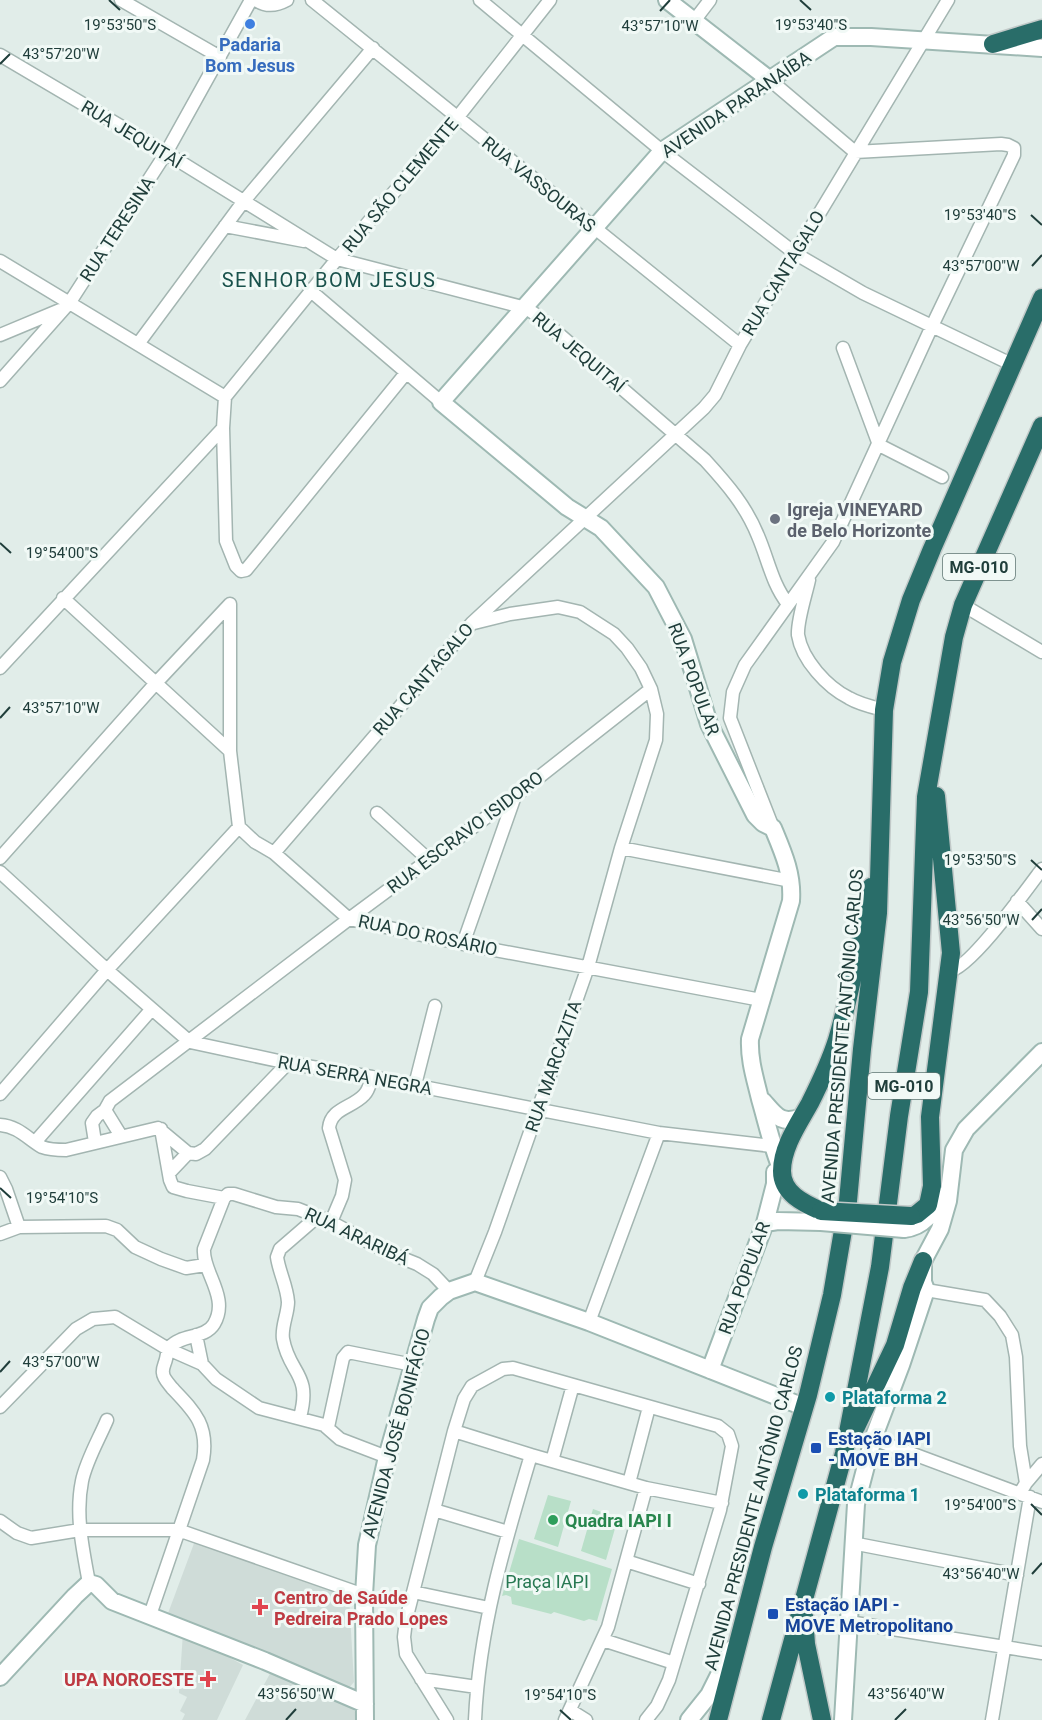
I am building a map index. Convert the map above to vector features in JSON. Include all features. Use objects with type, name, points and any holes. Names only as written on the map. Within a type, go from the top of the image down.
[{"type":"highway","points":[[993,44],[1042,29]]},
{"type":"highway","name":"AVENIDA PRESIDENTE ANTÔNIO CARLOS","points":[[718,1720],[738,1638],[804,1407],[832,1295],[848,1201],[862,1049],[878,914],[884,710],[892,662],[911,600],[1011,364],[1042,298]]},
{"type":"highway","name":"MG-010","points":[[771,1720],[844,1453],[880,1267],[899,1116],[919,992],[926,797],[954,637],[963,605],[1042,426]]},
{"type":"highway","points":[[880,844],[837,1040],[825,1071],[786,1151],[776,1164],[790,1193],[821,1216],[908,1224],[928,1205],[932,1186],[930,1117],[951,953],[936,806],[935,753]]},
{"type":"highway","points":[[844,1453],[895,1345],[912,1288],[924,1258]]},
{"type":"highway","points":[[803,1598],[806,1644],[822,1720]]},
{"type":"street","points":[[121,0],[220,57]]},
{"type":"street","name":"RUA TERESINA","points":[[0,381],[67,305],[166,153],[251,0]]},
{"type":"street","points":[[256,0],[268,5],[287,0]]},
{"type":"street","name":"RUA VASSOURAS","points":[[312,0],[740,345]]},
{"type":"street","points":[[480,0],[662,151],[796,254],[863,293],[1011,364]]},
{"type":"street","name":"RUA SÃO CLEMENTE","points":[[225,397],[337,259],[457,117],[549,0]]},
{"type":"street","points":[[668,0],[770,80],[855,152],[1001,144],[1014,148],[1014,155],[932,326],[833,542],[745,665],[733,692],[730,718],[773,828]]},
{"type":"street","points":[[694,21],[710,0]]},
{"type":"street","name":"RUA CANTAGALO","points":[[274,853],[472,623],[704,408],[715,395],[740,345],[948,0]]},
{"type":"street","name":"AVENIDA PARANAÍBA","points":[[441,402],[662,151],[834,37],[993,44],[1037,49]]},
{"type":"street","name":"AVENIDA PARANAÍBA","points":[[993,44],[1042,37]]},
{"type":"street","points":[[138,344],[243,202],[373,48]]},
{"type":"street","name":"RUA JEQUITAÍ","points":[[0,55],[166,153],[337,259],[526,308],[538,316],[705,460],[730,487],[745,508],[759,537],[775,584],[788,604]]},
{"type":"street","points":[[225,226],[312,243]]},
{"type":"street","points":[[0,261],[67,305],[138,344],[225,397],[223,428],[226,541],[241,571],[246,570],[406,373]]},
{"type":"street","points":[[312,292],[567,507],[585,517]]},
{"type":"street","points":[[0,335],[67,305]]},
{"type":"street","points":[[843,348],[879,445],[942,477]]},
{"type":"street","points":[[0,668],[223,428]]},
{"type":"street","name":"RUA POPULAR","points":[[585,517],[601,528],[656,587],[683,639],[709,724],[755,815],[763,823],[773,828],[787,861],[792,881],[791,901],[750,1039],[749,1054],[776,1164],[765,1223],[710,1370]]},
{"type":"street","points":[[810,576],[798,632],[801,648],[810,663],[835,689],[849,699],[884,710]]},
{"type":"street","points":[[63,598],[230,751]]},
{"type":"street","points":[[0,858],[155,684],[230,604],[230,751],[239,828],[107,970],[0,1095]]},
{"type":"street","points":[[963,605],[1042,651]]},
{"type":"street","name":"RUA MARCAZITA","points":[[472,623],[510,614],[558,607],[580,612],[614,634],[627,648],[651,689],[657,714],[656,740],[621,848],[588,967],[476,1282]]},
{"type":"street","name":"RUA ESCRAVO ISIDORO","points":[[94,1142],[92,1123],[105,1110],[110,1101],[515,796],[651,689]]},
{"type":"street","points":[[464,944],[515,796]]},
{"type":"street","points":[[377,813],[429,860]]},
{"type":"street","name":"RUA DO ROSÁRIO","points":[[239,828],[255,842],[274,853],[349,919],[464,944],[761,1000]]},
{"type":"street","points":[[621,848],[792,881]]},
{"type":"street","points":[[949,971],[961,968],[977,951],[1042,869]]},
{"type":"street","name":"RUA SERRA NEGRA","points":[[0,872],[190,1042],[288,1063],[415,1085],[659,1133],[776,1164]]},
{"type":"street","points":[[1017,901],[1042,929]]},
{"type":"street","points":[[415,1085],[435,1006]]},
{"type":"street","points":[[36,1141],[152,1010]]},
{"type":"street","points":[[924,1258],[940,1229],[948,1201],[954,1150],[966,1129],[1042,1052]]},
{"type":"street","points":[[0,1125],[16,1129],[43,1147],[54,1150],[66,1150],[155,1128],[161,1129],[188,1154],[196,1154],[205,1149],[288,1063]]},
{"type":"street","points":[[331,1222],[342,1196],[345,1180],[329,1128],[330,1120],[335,1113],[365,1094],[372,1077]]},
{"type":"street","name":"RUA POPULAR","points":[[760,1096],[780,1119],[789,1121],[802,1117]]},
{"type":"street","points":[[843,1720],[856,1504],[873,1439],[902,1365],[926,1290],[923,1282],[924,1258],[916,1235],[908,1224],[926,1220],[937,1202],[940,1174],[948,1150],[960,1129],[994,1101]]},
{"type":"street","points":[[105,1110],[121,1136]]},
{"type":"street","points":[[161,1129],[169,1173]]},
{"type":"street","points":[[588,1323],[659,1133]]},
{"type":"street","points":[[169,1173],[188,1154]]},
{"type":"street","name":"RUA ARARIBÁ","points":[[169,1173],[173,1187],[224,1198],[228,1194],[234,1194],[276,1207],[298,1209],[331,1222],[387,1252],[417,1264],[433,1274],[449,1291]]},
{"type":"street","points":[[0,1177],[19,1227]]},
{"type":"street","points":[[150,1615],[203,1460],[205,1437],[191,1407],[163,1375],[168,1348],[176,1342],[208,1331],[217,1314],[215,1283],[205,1265],[204,1249],[224,1198]]},
{"type":"street","points":[[765,1223],[821,1216]]},
{"type":"street","points":[[300,1417],[305,1397],[304,1389],[302,1378],[289,1357],[284,1342],[282,1332],[288,1301],[277,1257],[280,1249],[317,1217]]},
{"type":"street","points":[[0,1234],[19,1227],[106,1226],[117,1230],[135,1247],[161,1259],[186,1268],[205,1265]]},
{"type":"street","points":[[476,1282],[804,1407]]},
{"type":"street","name":"AVENIDA JOSÉ BONIFÁCIO","points":[[365,1712],[364,1595],[367,1545],[387,1457],[430,1308],[449,1291],[476,1282]]},
{"type":"street","points":[[926,1290],[985,1300],[1000,1316],[1012,1335],[1016,1357],[1020,1446],[1030,1494]]},
{"type":"street","points":[[0,1407],[76,1329],[93,1319],[115,1317],[168,1348],[202,1364],[216,1379],[259,1408],[300,1417],[328,1427],[340,1439],[387,1457]]},
{"type":"street","points":[[196,1335],[202,1364]]},
{"type":"street","points":[[328,1427],[343,1358],[348,1352],[413,1365]]},
{"type":"street","points":[[447,1720],[406,1654],[405,1620],[464,1399],[472,1386],[503,1369],[513,1368],[718,1426],[728,1434],[732,1446],[731,1458],[722,1503],[699,1584],[663,1694],[646,1720]]},
{"type":"street","points":[[552,1461],[573,1385]]},
{"type":"street","points":[[629,1483],[649,1407]]},
{"type":"street","points":[[89,1583],[80,1530],[82,1478],[107,1420]]},
{"type":"street","points":[[454,1431],[646,1488],[722,1503]]},
{"type":"street","points":[[873,1439],[1030,1494]]},
{"type":"street","points":[[475,1720],[484,1629],[508,1532],[531,1455]]},
{"type":"street","points":[[992,1720],[1030,1494],[1042,1464]]},
{"type":"street","points":[[586,1720],[568,1715],[608,1627],[646,1488]]},
{"type":"street","points":[[434,1510],[508,1532]]},
{"type":"street","points":[[0,1521],[17,1533],[31,1538],[80,1530],[178,1530],[364,1595]]},
{"type":"street","points":[[852,1543],[1017,1575]]},
{"type":"street","points":[[626,1561],[699,1584]]},
{"type":"street","points":[[89,1583],[96,1585],[112,1601],[266,1661],[365,1712]]},
{"type":"street","points":[[0,1677],[89,1583]]},
{"type":"street","points":[[413,1592],[489,1608]]},
{"type":"street","points":[[849,1622],[1042,1653]]},
{"type":"street","points":[[698,1720],[708,1695],[738,1638]]},
{"type":"street","points":[[603,1640],[674,1663]]},
{"type":"street","points":[[420,1679],[477,1687]]},
{"type":"street","points":[[689,1720],[708,1695]]},
{"type":"shaded area","name":"Centro de Saúde Pedreira Prado Lopes","points":[[196,1538],[349,1597],[354,1682],[348,1689],[167,1616]]},
{"type":"shaded area","name":"UPA NOROESTE","points":[[183,1632],[243,1665],[217,1720],[182,1720],[185,1714],[180,1711],[187,1697],[179,1693]]},
{"type":"shaded area","points":[[273,1668],[352,1708],[356,1713],[356,1720],[245,1720]]},
{"type":"green space","name":"Quadra IAPI I","points":[[548,1495],[571,1501],[558,1547],[534,1539]]},
{"type":"green space","points":[[593,1509],[618,1518],[606,1560],[581,1551]]},
{"type":"green space","name":"Praça IAPI","points":[[519,1539],[612,1569],[597,1621],[589,1619],[584,1621],[554,1612],[551,1614],[512,1604],[511,1597],[502,1596]]},
{"type":"place","name":"Padaria Bom Jesus","points":[[250,24]]},
{"type":"place","name":"Igreja VINEYARD de Belo Horizonte","points":[[775,519]]},
{"type":"place","name":"Plataforma 2","points":[[830,1397]]},
{"type":"place","name":"Estação IAPI - MOVE BH","points":[[816,1448]]},
{"type":"place","name":"Plataforma 1","points":[[803,1494]]},
{"type":"place","name":"Quadra IAPI I","points":[[553,1520]]},
{"type":"place","name":"Centro de Saúde Pedreira Prado Lopes","points":[[260,1607]]},
{"type":"place","name":"Estação IAPI - MOVE Metropolitano","points":[[773,1614]]},
{"type":"place","name":"UPA NOROESTE","points":[[208,1679]]},
{"type":"district","name":"SENHOR BOM JESUS","points":[[329,280]]}]
